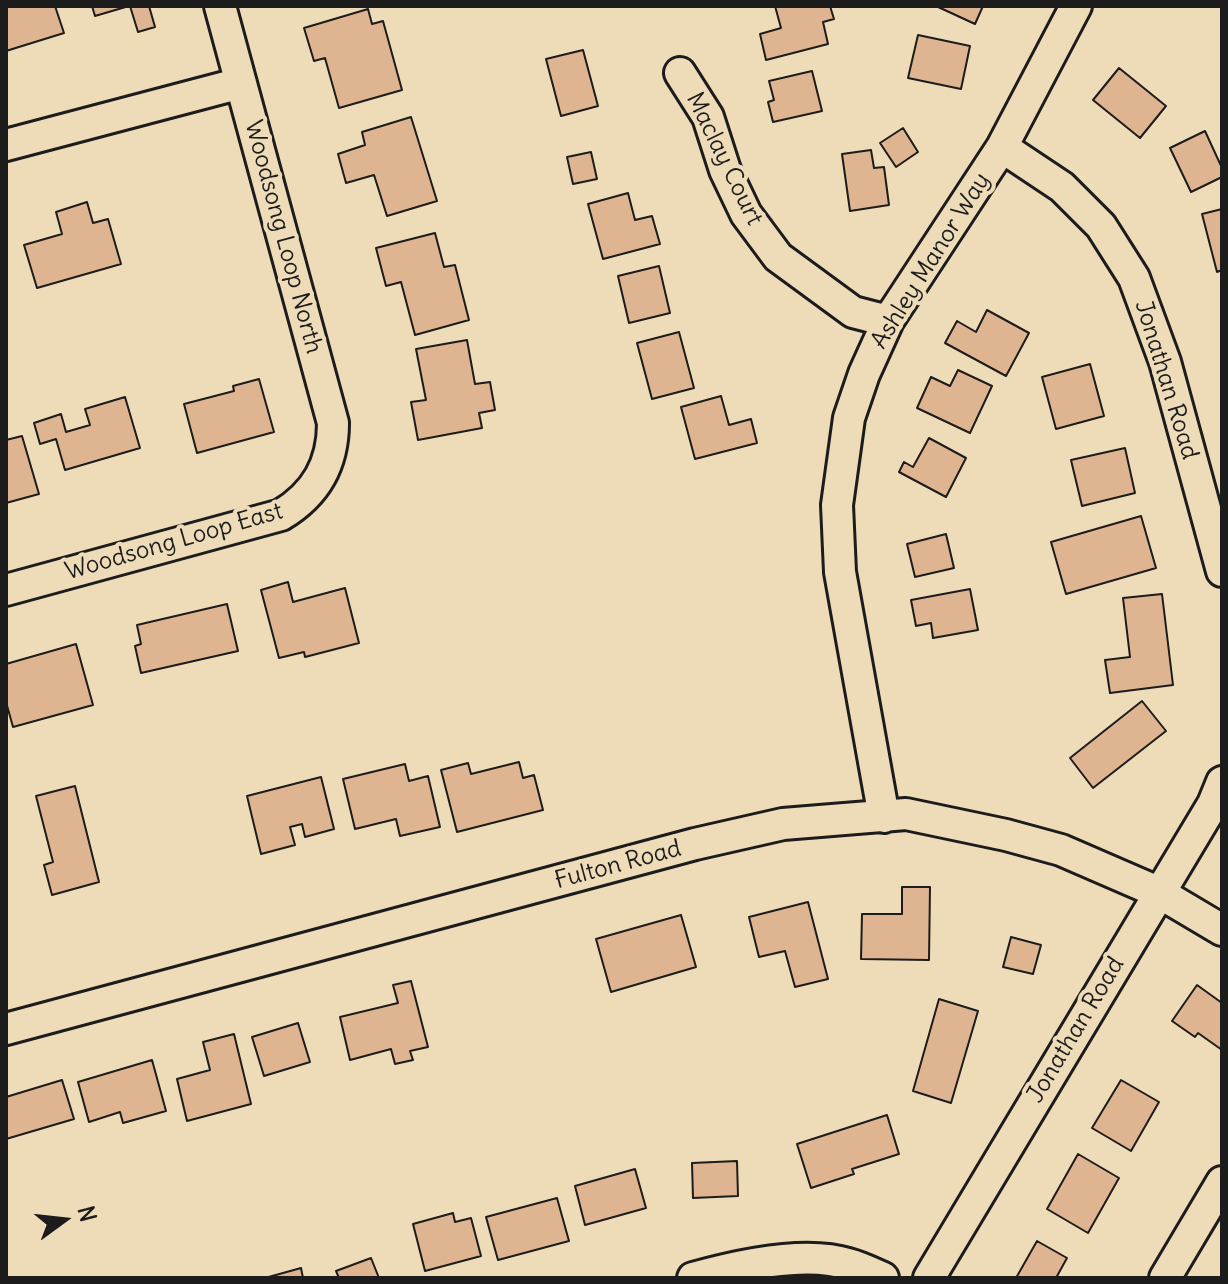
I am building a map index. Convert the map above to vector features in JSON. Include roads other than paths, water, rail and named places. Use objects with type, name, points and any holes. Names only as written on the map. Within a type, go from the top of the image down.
[{"type":"street","name":"Woodsong Loop North","points":[[220,6],[333,423],[333,442],[325,469]]},
{"type":"street","name":"Ashley Manor Way","points":[[884,817],[840,572],[837,505],[849,418],[864,374],[888,321],[1002,147],[1076,6]]},
{"type":"street","name":"Maclay Court","points":[[680,73],[708,117],[725,170],[746,214],[778,257],[853,312],[888,321]]},
{"type":"street","points":[[6,145],[241,83]]},
{"type":"street","name":"Jonathan Road","points":[[1002,147],[1062,187],[1101,226],[1134,278],[1165,362],[1222,571]]},
{"type":"street","name":"Woodsong Loop East","points":[[6,590],[281,515],[315,488],[325,469]]},
{"type":"street","name":"Jonathan Road","points":[[929,1278],[1213,804],[1222,782]]},
{"type":"street","name":"Fulton Road","points":[[6,1029],[695,844],[783,824],[906,814],[1006,835],[1061,850],[1158,892],[1222,930]]},
{"type":"street","points":[[1165,1278],[1222,1182]]},
{"type":"street","points":[[693,1278],[752,1263],[821,1259],[847,1263],[883,1278]]}]
